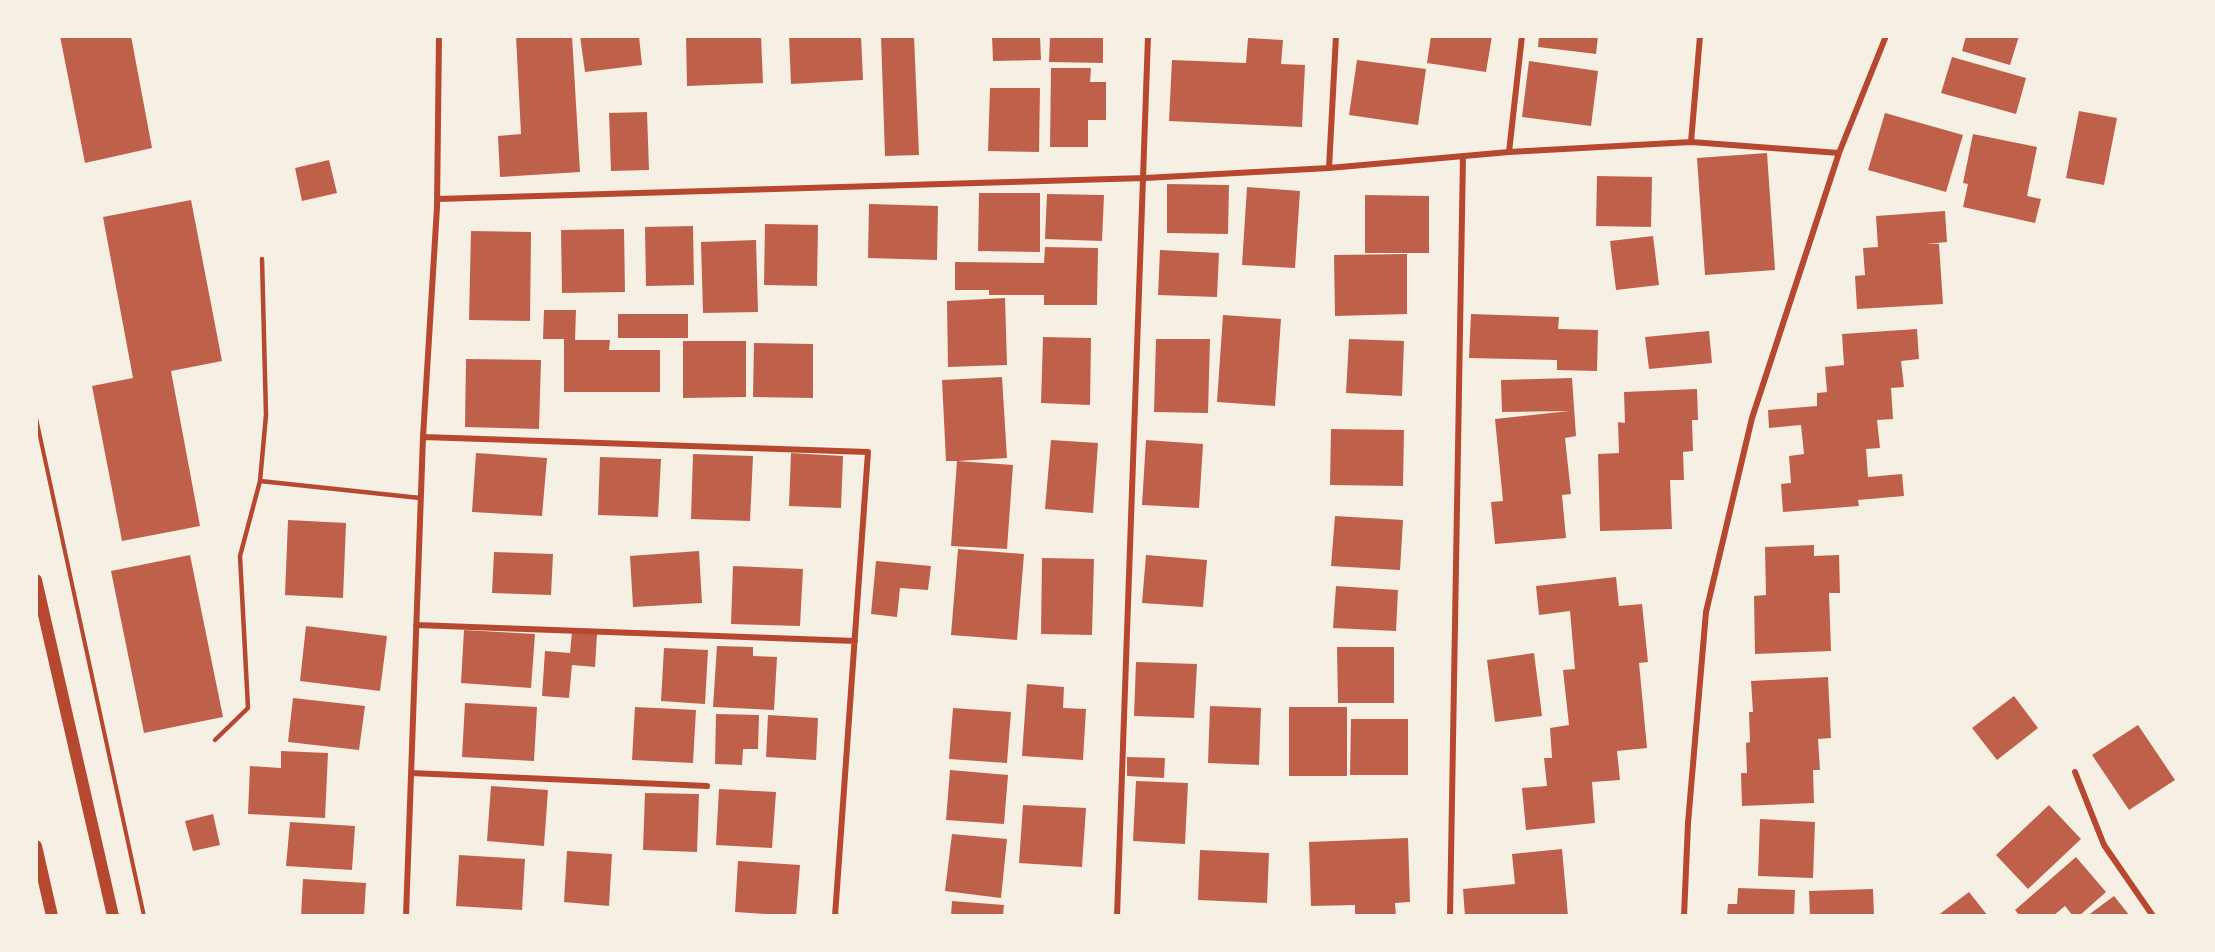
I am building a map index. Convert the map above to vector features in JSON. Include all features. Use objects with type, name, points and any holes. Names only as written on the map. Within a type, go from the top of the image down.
[{"type":"main road","points":[[36,580],[113,916]]},
{"type":"main road","points":[[36,846],[52,916]]},
{"type":"street","points":[[406,916],[420,498],[437,199],[439,36]]},
{"type":"street","points":[[1117,916],[1145,178],[1148,36]]},
{"type":"street","points":[[1329,168],[1336,36]]},
{"type":"street","points":[[1509,152],[1522,36]]},
{"type":"street","points":[[1691,142],[1700,36]]},
{"type":"street","points":[[1684,916],[1688,823],[1706,612],[1752,418],[1839,153],[1886,36]]},
{"type":"street","points":[[437,199],[1145,178],[1329,168],[1509,152],[1691,142],[1839,153]]},
{"type":"street","points":[[1450,916],[1463,156]]},
{"type":"street","points":[[423,438],[868,452],[836,916]]},
{"type":"street","points":[[416,625],[855,641]]},
{"type":"street","points":[[411,772],[707,786]]},
{"type":"street","points":[[2075,772],[2104,845],[2153,916]]},
{"type":"lane","points":[[214,740],[248,708],[240,556],[260,481],[266,415],[262,259]]},
{"type":"lane","points":[[260,481],[420,498]]},
{"type":"path","points":[[36,418],[144,916]]},
{"type":"building","points":[[60,36],[131,36],[152,148],[85,163]]},
{"type":"building","points":[[516,36],[572,36],[580,172],[500,177],[498,136],[521,134]]},
{"type":"building","points":[[580,36],[639,36],[642,65],[585,72]]},
{"type":"building","points":[[686,36],[761,36],[763,83],[687,86]]},
{"type":"building","points":[[789,36],[861,36],[863,80],[791,84]]},
{"type":"building","points":[[881,36],[914,36],[919,155],[885,156]]},
{"type":"building","points":[[992,36],[1040,36],[1041,60],[993,61]]},
{"type":"building","points":[[1050,36],[1103,36],[1103,63],[1049,62]]},
{"type":"building","points":[[1431,36],[1492,36],[1486,72],[1427,63]]},
{"type":"building","points":[[1539,36],[1598,36],[1596,54],[1538,47]]},
{"type":"building","points":[[1966,36],[2019,36],[2010,65],[1962,51]]},
{"type":"building","points":[[1248,38],[1283,40],[1281,64],[1305,65],[1302,127],[1169,121],[1172,60],[1246,63]]},
{"type":"building","points":[[1952,57],[2026,78],[2016,114],[1941,93]]},
{"type":"building","points":[[1357,60],[1426,69],[1418,125],[1349,115]]},
{"type":"building","points":[[1529,61],[1598,71],[1591,126],[1522,117]]},
{"type":"building","points":[[1051,68],[1091,68],[1090,82],[1106,82],[1106,120],[1088,120],[1088,147],[1050,147]]},
{"type":"building","points":[[990,88],[1040,88],[1039,152],[988,151]]},
{"type":"building","points":[[2079,111],[2117,118],[2104,185],[2066,178]]},
{"type":"building","points":[[647,112],[649,170],[611,171],[609,113]]},
{"type":"building","points":[[1885,113],[1963,135],[1946,192],[1868,170]]},
{"type":"building","points":[[1973,134],[2037,147],[2027,196],[2041,199],[2035,223],[1963,207],[1968,184],[1963,183]]},
{"type":"building","points":[[1767,153],[1775,270],[1705,275],[1697,158]]},
{"type":"building","points":[[329,160],[337,193],[302,201],[295,168]]},
{"type":"building","points":[[1597,176],[1652,177],[1651,227],[1596,226]]},
{"type":"building","points":[[1167,184],[1229,185],[1228,234],[1167,233]]},
{"type":"building","points":[[1247,187],[1300,191],[1295,268],[1242,265]]},
{"type":"building","points":[[979,193],[1040,193],[1040,252],[978,251]]},
{"type":"building","points":[[1047,194],[1104,195],[1102,241],[1045,239]]},
{"type":"building","points":[[1365,195],[1429,196],[1429,253],[1365,253]]},
{"type":"building","points":[[191,200],[222,361],[171,371],[200,526],[122,541],[92,386],[133,378],[103,217]]},
{"type":"building","points":[[869,204],[938,206],[937,260],[868,258]]},
{"type":"building","points":[[1945,211],[1947,242],[1927,244],[1939,244],[1943,304],[1857,309],[1855,276],[1865,275],[1863,248],[1878,247],[1876,216]]},
{"type":"building","points":[[765,224],[818,225],[817,286],[764,285]]},
{"type":"building","points":[[693,226],[694,285],[646,286],[645,227]]},
{"type":"building","points":[[624,229],[625,292],[562,293],[561,230]]},
{"type":"building","points":[[471,231],[531,232],[530,321],[469,320]]},
{"type":"building","points":[[1653,236],[1659,285],[1616,290],[1610,241]]},
{"type":"building","points":[[756,240],[758,312],[703,313],[701,242]]},
{"type":"building","points":[[1045,247],[1098,248],[1097,305],[1044,305],[1044,295],[989,295],[989,290],[955,290],[955,262],[1044,263]]},
{"type":"building","points":[[1160,250],[1219,253],[1217,297],[1158,295]]},
{"type":"building","points":[[1407,254],[1407,314],[1335,316],[1334,255]]},
{"type":"building","points":[[1005,298],[1007,365],[948,367],[947,301]]},
{"type":"building","points":[[544,310],[576,310],[575,340],[610,340],[609,350],[660,350],[660,392],[564,392],[564,339],[543,339]]},
{"type":"building","points":[[618,314],[688,314],[688,338],[618,338]]},
{"type":"building","points":[[1471,314],[1559,317],[1558,329],[1598,330],[1597,371],[1557,370],[1557,360],[1469,358]]},
{"type":"building","points":[[1223,315],[1281,319],[1275,406],[1217,402]]},
{"type":"building","points":[[1917,329],[1919,359],[1901,361],[1904,387],[1891,388],[1893,419],[1877,420],[1880,448],[1866,449],[1868,477],[1902,474],[1904,496],[1858,500],[1859,506],[1783,512],[1781,484],[1791,483],[1789,456],[1804,454],[1801,425],[1769,428],[1768,410],[1817,406],[1817,393],[1827,392],[1825,367],[1844,365],[1842,334]]},
{"type":"building","points":[[1709,331],[1712,363],[1649,369],[1645,337]]},
{"type":"building","points":[[1043,337],[1091,338],[1090,405],[1041,403]]},
{"type":"building","points":[[1156,339],[1210,339],[1208,413],[1154,412]]},
{"type":"building","points":[[1349,339],[1404,341],[1402,396],[1346,393]]},
{"type":"building","points":[[683,341],[746,341],[746,397],[683,398]]},
{"type":"building","points":[[754,343],[813,344],[813,398],[753,397]]},
{"type":"building","points":[[466,359],[541,360],[539,429],[465,427]]},
{"type":"building","points":[[1002,377],[1007,458],[946,461],[942,380]]},
{"type":"building","points":[[1572,378],[1576,436],[1565,438],[1571,494],[1562,495],[1566,538],[1495,544],[1491,502],[1503,501],[1495,419],[1569,411],[1502,412],[1501,380]]},
{"type":"building","points":[[1697,389],[1698,420],[1692,420],[1693,451],[1683,452],[1684,480],[1670,480],[1672,529],[1600,531],[1598,454],[1619,453],[1618,422],[1625,423],[1624,392]]},
{"type":"building","points":[[1331,429],[1404,430],[1403,486],[1330,485]]},
{"type":"building","points":[[1051,440],[1098,443],[1093,513],[1045,509]]},
{"type":"building","points":[[1146,440],[1203,444],[1199,508],[1142,505]]},
{"type":"building","points":[[476,453],[547,458],[542,516],[472,512]]},
{"type":"building","points":[[791,453],[843,456],[841,508],[789,506]]},
{"type":"building","points":[[693,454],[753,456],[750,521],[691,519]]},
{"type":"building","points":[[600,457],[661,459],[658,517],[598,515]]},
{"type":"building","points":[[957,461],[1013,465],[1007,549],[951,546]]},
{"type":"building","points":[[1335,516],[1403,520],[1400,570],[1331,566]]},
{"type":"building","points":[[288,520],[346,523],[343,598],[285,595]]},
{"type":"building","points":[[1814,545],[1814,556],[1839,555],[1840,593],[1829,593],[1831,651],[1755,654],[1754,596],[1766,595],[1765,547]]},
{"type":"building","points":[[958,549],[1024,554],[1017,640],[951,635]]},
{"type":"building","points":[[699,551],[702,603],[633,607],[630,556]]},
{"type":"building","points":[[494,552],[553,554],[551,595],[492,593]]},
{"type":"building","points":[[190,555],[223,717],[144,733],[111,571]]},
{"type":"building","points":[[1146,555],[1207,560],[1203,607],[1142,603]]},
{"type":"building","points":[[1042,558],[1094,559],[1092,635],[1041,634]]},
{"type":"building","points":[[876,561],[931,566],[928,590],[900,588],[897,617],[871,614]]},
{"type":"building","points":[[733,566],[803,569],[800,626],[731,624]]},
{"type":"building","points":[[1616,577],[1619,606],[1642,604],[1648,662],[1639,663],[1647,748],[1617,751],[1620,780],[1592,782],[1595,823],[1526,830],[1522,788],[1547,786],[1544,758],[1552,758],[1550,728],[1569,725],[1563,670],[1575,669],[1570,611],[1539,615],[1536,586]]},
{"type":"building","points":[[1336,586],[1398,590],[1396,631],[1333,628]]},
{"type":"building","points":[[306,626],[387,636],[380,691],[300,681]]},
{"type":"building","points":[[464,630],[535,634],[531,688],[461,683]]},
{"type":"building","points":[[572,632],[597,634],[595,667],[572,665],[569,698],[542,696],[545,651],[570,653]]},
{"type":"building","points":[[717,646],[753,647],[753,656],[777,657],[774,710],[713,707]]},
{"type":"building","points":[[1337,647],[1394,647],[1394,703],[1338,703]]},
{"type":"building","points":[[664,648],[708,650],[705,704],[661,701]]},
{"type":"building","points":[[1534,653],[1542,716],[1495,722],[1487,660]]},
{"type":"building","points":[[1136,662],[1197,664],[1194,718],[1134,716]]},
{"type":"building","points":[[1828,677],[1831,738],[1818,739],[1820,770],[1813,770],[1814,803],[1742,806],[1741,773],[1747,773],[1746,743],[1750,742],[1749,712],[1753,712],[1751,681]]},
{"type":"building","points":[[1027,684],[1064,687],[1063,708],[1086,709],[1083,760],[1022,756]]},
{"type":"building","points":[[2014,696],[2038,728],[1997,760],[1972,728]]},
{"type":"building","points":[[293,698],[365,706],[359,750],[288,742]]},
{"type":"building","points":[[465,703],[537,707],[534,761],[462,757]]},
{"type":"building","points":[[1210,706],[1261,708],[1259,765],[1208,763]]},
{"type":"building","points":[[635,707],[696,710],[693,763],[632,760]]},
{"type":"building","points":[[1289,707],[1347,707],[1347,776],[1289,776]]},
{"type":"building","points":[[953,708],[1011,712],[1007,763],[949,759]]},
{"type":"building","points":[[716,714],[759,715],[758,749],[743,749],[742,765],[715,764]]},
{"type":"building","points":[[768,715],[818,718],[816,760],[766,757]]},
{"type":"building","points":[[1351,719],[1408,719],[1408,775],[1350,775]]},
{"type":"building","points":[[2138,725],[2175,780],[2129,810],[2092,755]]},
{"type":"building","points":[[281,751],[328,753],[325,818],[248,814],[250,766],[281,768]]},
{"type":"building","points":[[1127,757],[1165,758],[1164,778],[1127,776]]},
{"type":"building","points":[[950,770],[1008,775],[1004,824],[946,820]]},
{"type":"building","points":[[1136,781],[1188,783],[1185,844],[1133,841]]},
{"type":"building","points":[[491,786],[548,790],[544,846],[487,841]]},
{"type":"building","points":[[719,789],[776,792],[772,848],[716,845]]},
{"type":"building","points":[[645,793],[699,794],[697,852],[643,850]]},
{"type":"building","points":[[1023,805],[1086,808],[1082,867],[1019,863]]},
{"type":"building","points":[[2049,805],[2081,839],[2028,889],[1996,855]]},
{"type":"building","points":[[213,814],[220,845],[193,851],[185,821]]},
{"type":"building","points":[[1760,819],[1815,822],[1813,878],[1758,876]]},
{"type":"building","points":[[290,822],[355,826],[352,870],[286,866]]},
{"type":"building","points":[[952,834],[1007,839],[1001,898],[945,891]]},
{"type":"building","points":[[1408,838],[1410,902],[1395,903],[1396,916],[1355,916],[1355,905],[1311,906],[1309,842]]},
{"type":"building","points":[[1562,849],[1568,916],[1465,916],[1463,889],[1515,884],[1512,854]]},
{"type":"building","points":[[1200,850],[1269,853],[1267,903],[1198,900]]},
{"type":"building","points":[[567,851],[612,854],[609,906],[564,902]]},
{"type":"building","points":[[459,855],[525,859],[522,910],[456,906]]},
{"type":"building","points":[[2076,857],[2106,892],[2079,916],[2073,916],[2065,906],[2053,916],[2020,916],[2015,910]]},
{"type":"building","points":[[738,861],[800,865],[796,916],[735,912]]},
{"type":"building","points":[[303,879],[366,883],[364,916],[301,916]]},
{"type":"building","points":[[1738,888],[1795,890],[1794,916],[1727,916],[1728,904],[1737,904]]},
{"type":"building","points":[[1873,889],[1874,916],[1810,916],[1809,891]]},
{"type":"building","points":[[1969,892],[1988,916],[1937,916]]},
{"type":"building","points":[[2114,896],[2130,916],[2087,916]]},
{"type":"building","points":[[952,901],[1004,905],[1003,916],[951,916]]}]
